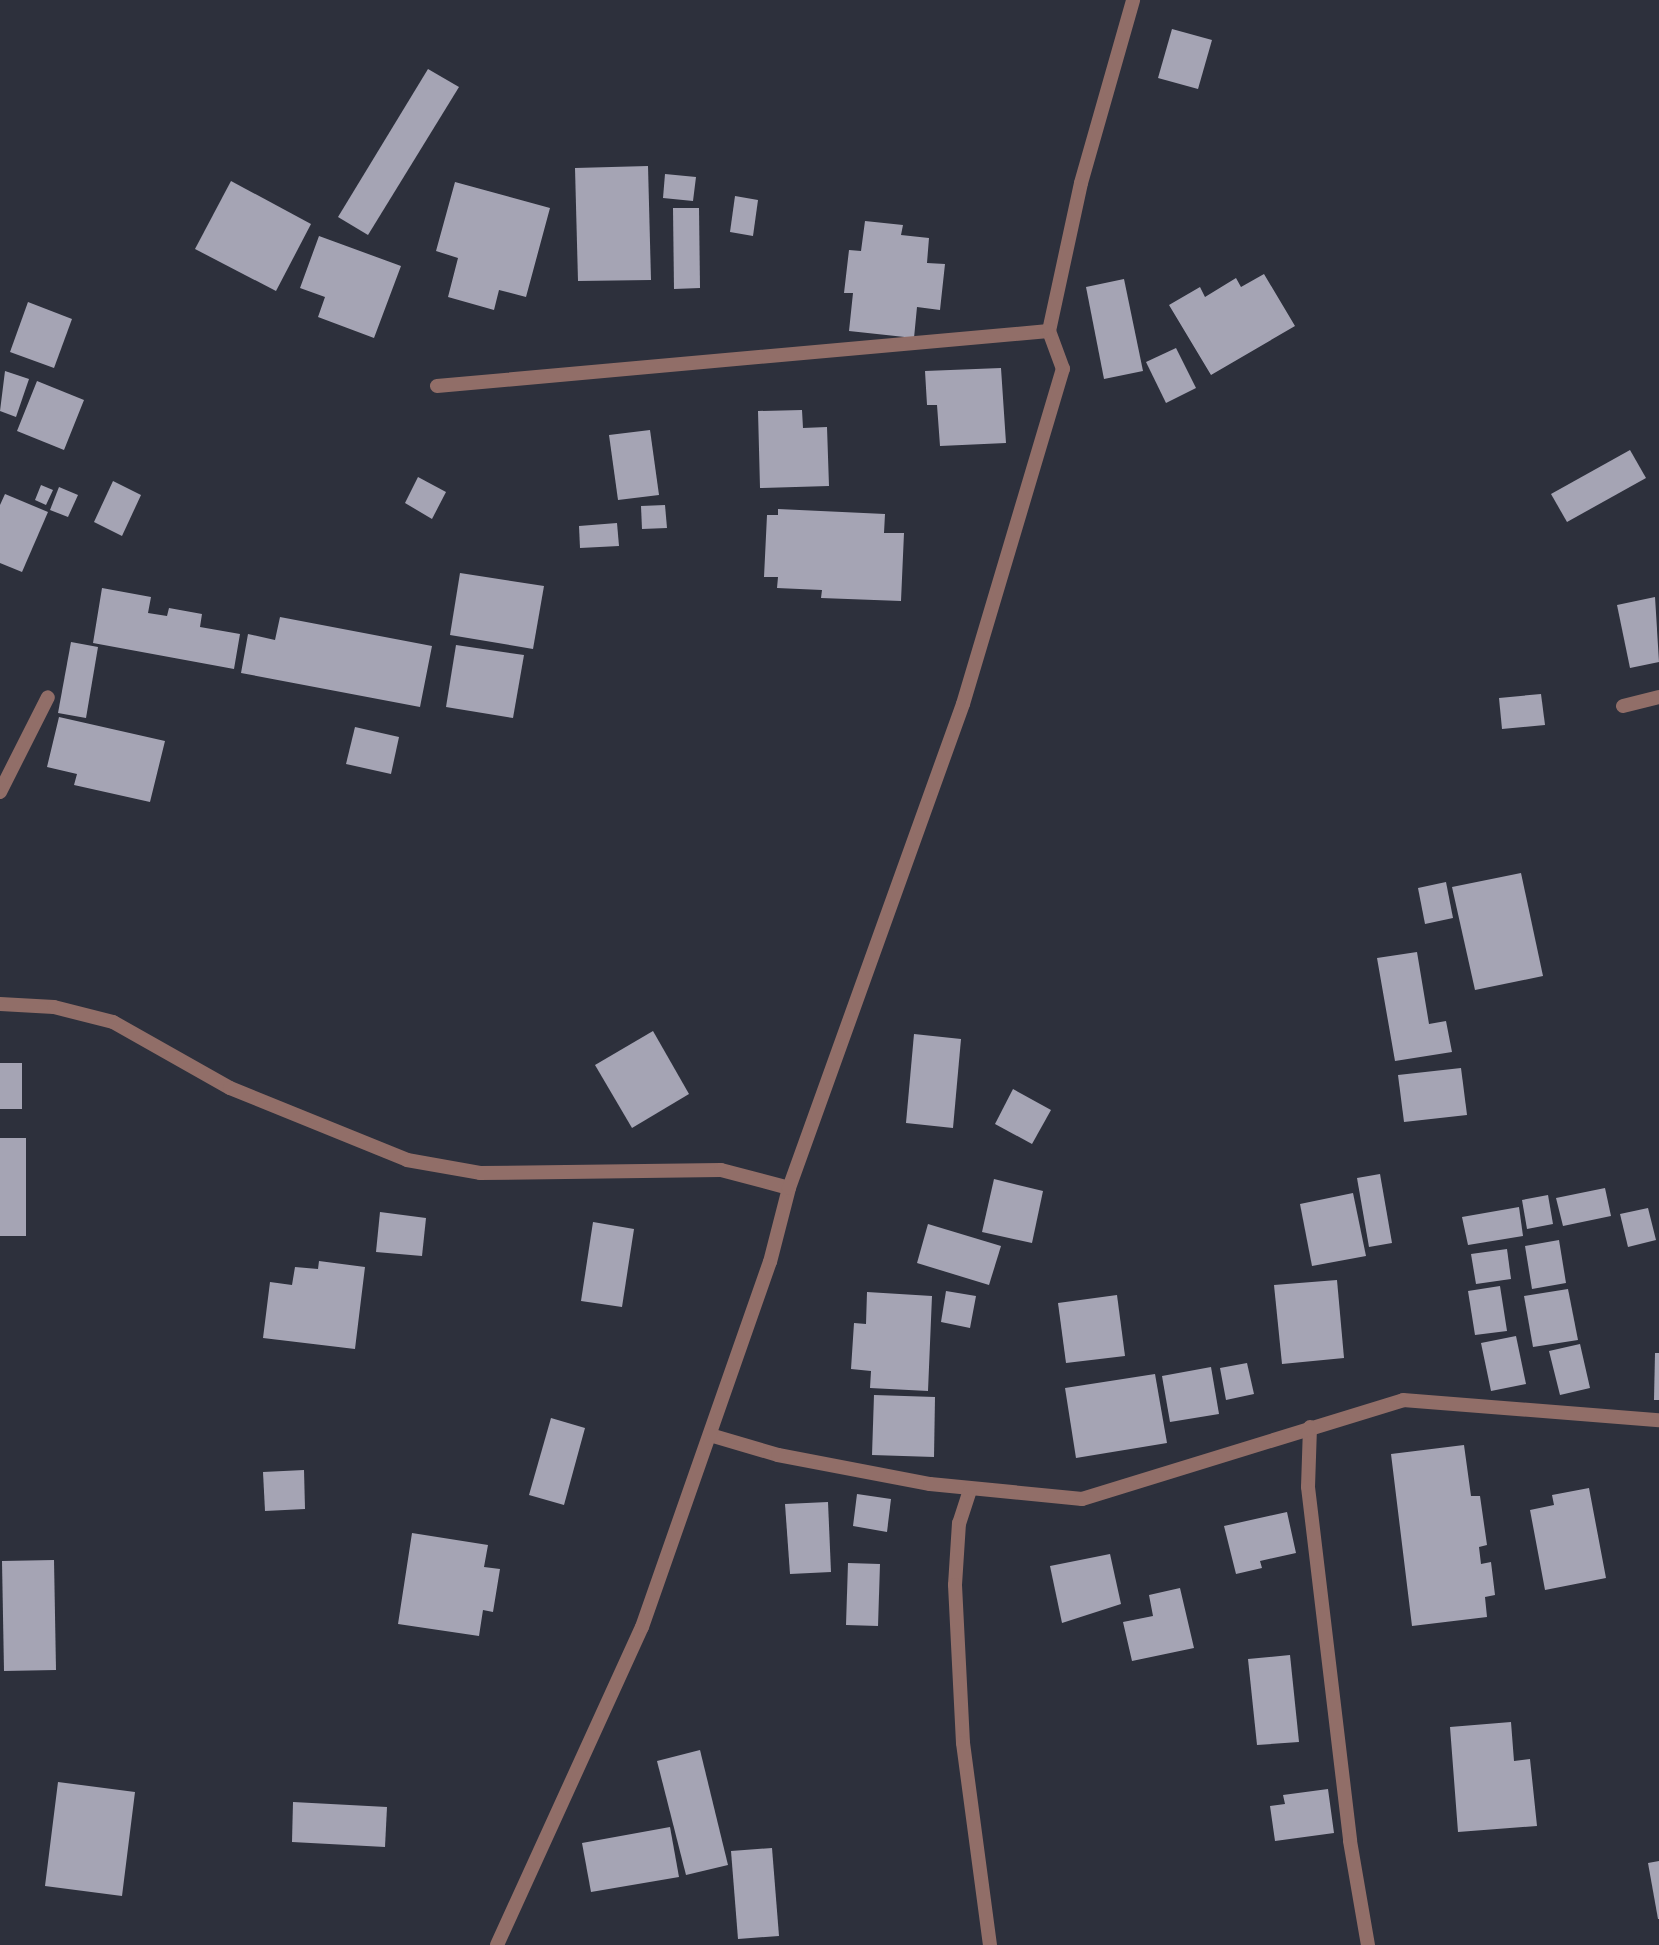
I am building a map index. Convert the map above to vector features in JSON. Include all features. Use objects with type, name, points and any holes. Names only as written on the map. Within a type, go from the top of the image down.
[{"type":"street","points":[[497,1945],[642,1627],[770,1262],[789,1188],[963,704],[1063,369],[1049,331],[1082,183],[1133,0]]},
{"type":"street","points":[[437,386],[1049,331]]},
{"type":"street","points":[[1623,705],[1659,696]]},
{"type":"street","points":[[0,792],[48,697]]},
{"type":"street","points":[[0,1004],[54,1007],[113,1022],[230,1088],[407,1160],[480,1173],[721,1170],[789,1188]]},
{"type":"street","points":[[710,1435],[790,1457],[970,1489],[1082,1499],[1403,1400],[1659,1420]]},
{"type":"street","points":[[1310,1427],[1308,1487],[1350,1842],[1368,1945]]},
{"type":"street","points":[[970,1489],[959,1523],[956,1598],[963,1743],[990,1945]]},
{"type":"building","points":[[1172,29],[1212,40],[1198,89],[1158,78]]},
{"type":"building","points":[[428,69],[459,87],[368,235],[338,217]]},
{"type":"building","points":[[648,166],[651,280],[578,281],[575,168]]},
{"type":"building","points":[[665,174],[696,177],[693,201],[663,198]]},
{"type":"building","points":[[231,181],[311,224],[276,291],[195,249]]},
{"type":"building","points":[[455,182],[550,208],[526,297],[499,290],[494,310],[448,297],[458,258],[436,251]]},
{"type":"building","points":[[735,196],[758,200],[753,236],[730,232]]},
{"type":"building","points":[[673,208],[699,208],[700,288],[674,289]]},
{"type":"building","points":[[865,221],[903,225],[901,235],[929,238],[927,263],[945,264],[940,310],[917,307],[914,338],[849,331],[853,293],[844,293],[849,250],[861,251]]},
{"type":"building","points":[[319,236],[401,266],[374,338],[318,317],[325,297],[300,288]]},
{"type":"building","points":[[1264,274],[1295,326],[1211,375],[1169,305],[1200,287],[1205,297],[1236,278],[1241,287]]},
{"type":"building","points":[[1124,279],[1143,371],[1104,379],[1086,287]]},
{"type":"building","points":[[28,302],[72,319],[54,368],[10,352]]},
{"type":"building","points":[[1176,348],[1196,388],[1166,403],[1146,362]]},
{"type":"building","points":[[1001,368],[1006,443],[940,446],[937,405],[927,405],[925,371]]},
{"type":"building","points":[[5,371],[29,379],[16,417],[0,411]]},
{"type":"building","points":[[37,381],[84,400],[64,450],[17,431]]},
{"type":"building","points":[[802,410],[803,428],[827,427],[829,486],[760,488],[758,411]]},
{"type":"building","points":[[650,430],[659,495],[618,500],[609,435]]},
{"type":"building","points":[[1630,450],[1646,478],[1567,522],[1551,494]]},
{"type":"building","points":[[418,477],[446,492],[432,519],[405,503]]},
{"type":"building","points":[[113,481],[141,495],[122,536],[94,522]]},
{"type":"building","points":[[41,485],[53,490],[46,505],[35,500]]},
{"type":"building","points":[[59,487],[78,495],[68,517],[50,510]]},
{"type":"building","points":[[5,494],[48,512],[22,572],[0,563],[0,505]]},
{"type":"building","points":[[665,505],[667,528],[642,529],[641,506]]},
{"type":"building","points":[[778,509],[885,514],[884,533],[904,533],[901,601],[821,598],[822,590],[777,588],[778,577],[764,577],[767,515],[778,515]]},
{"type":"building","points":[[617,523],[619,546],[580,548],[579,526]]},
{"type":"building","points":[[460,573],[544,586],[533,649],[450,635]]},
{"type":"building","points":[[102,588],[151,597],[148,613],[167,616],[169,608],[202,614],[200,627],[240,634],[234,669],[93,643]]},
{"type":"building","points":[[1655,597],[1659,662],[1630,668],[1617,605]]},
{"type":"building","points":[[280,617],[432,646],[420,707],[241,673],[248,634],[275,640]]},
{"type":"building","points":[[71,642],[98,647],[86,718],[58,713]]},
{"type":"building","points":[[456,645],[524,655],[513,718],[446,707]]},
{"type":"building","points":[[1541,694],[1545,725],[1502,729],[1499,698]]},
{"type":"building","points":[[59,717],[165,741],[150,802],[74,785],[77,774],[47,767]]},
{"type":"building","points":[[355,727],[399,737],[391,774],[346,764]]},
{"type":"building","points":[[1521,873],[1543,976],[1475,990],[1452,887]]},
{"type":"building","points":[[1446,882],[1453,918],[1425,924],[1418,888]]},
{"type":"building","points":[[1417,952],[1429,1024],[1446,1021],[1452,1052],[1395,1061],[1377,958]]},
{"type":"building","points":[[653,1031],[689,1094],[632,1128],[595,1065]]},
{"type":"building","points":[[914,1034],[961,1039],[953,1128],[906,1123]]},
{"type":"building","points":[[0,1063],[22,1063],[22,1109],[0,1109]]},
{"type":"building","points":[[1461,1068],[1467,1115],[1404,1122],[1398,1075]]},
{"type":"building","points":[[1013,1089],[1051,1110],[1032,1144],[995,1124]]},
{"type":"building","points":[[0,1138],[26,1138],[26,1236],[0,1236]]},
{"type":"building","points":[[1380,1174],[1392,1243],[1369,1247],[1357,1178]]},
{"type":"building","points":[[994,1179],[1043,1191],[1032,1243],[982,1232]]},
{"type":"building","points":[[1605,1188],[1611,1216],[1563,1226],[1556,1198]]},
{"type":"building","points":[[1353,1193],[1366,1256],[1312,1266],[1300,1204]]},
{"type":"building","points":[[1548,1195],[1553,1224],[1527,1229],[1522,1200]]},
{"type":"building","points":[[1519,1207],[1523,1236],[1468,1245],[1462,1217]]},
{"type":"building","points":[[1648,1208],[1656,1240],[1628,1247],[1620,1214]]},
{"type":"building","points":[[380,1212],[426,1218],[422,1256],[376,1252]]},
{"type":"building","points":[[593,1222],[634,1229],[622,1307],[581,1301]]},
{"type":"building","points":[[928,1224],[1001,1246],[989,1285],[917,1263]]},
{"type":"building","points":[[1559,1240],[1566,1283],[1532,1289],[1525,1246]]},
{"type":"building","points":[[1507,1249],[1511,1279],[1476,1284],[1471,1254]]},
{"type":"building","points":[[319,1261],[365,1267],[355,1349],[263,1338],[270,1282],[292,1285],[295,1267],[318,1269]]},
{"type":"building","points":[[1337,1280],[1344,1358],[1282,1364],[1274,1285]]},
{"type":"building","points":[[1500,1286],[1507,1331],[1475,1335],[1468,1291]]},
{"type":"building","points":[[1568,1289],[1578,1340],[1533,1347],[1524,1296]]},
{"type":"building","points":[[946,1291],[976,1296],[970,1328],[941,1322]]},
{"type":"building","points":[[867,1292],[932,1296],[928,1391],[870,1388],[871,1371],[851,1369],[854,1323],[866,1324]]},
{"type":"building","points":[[1117,1295],[1125,1356],[1066,1363],[1058,1303]]},
{"type":"building","points":[[1516,1336],[1526,1384],[1491,1391],[1481,1343]]},
{"type":"building","points":[[1580,1344],[1590,1388],[1560,1395],[1549,1351]]},
{"type":"building","points":[[1655,1353],[1659,1353],[1659,1400],[1654,1400]]},
{"type":"building","points":[[1247,1363],[1254,1394],[1226,1400],[1220,1368]]},
{"type":"building","points":[[1211,1367],[1219,1414],[1170,1422],[1162,1376]]},
{"type":"building","points":[[1155,1374],[1167,1443],[1076,1458],[1065,1388]]},
{"type":"building","points":[[874,1395],[935,1397],[934,1457],[872,1455]]},
{"type":"building","points":[[551,1418],[585,1428],[564,1505],[529,1495]]},
{"type":"building","points":[[1464,1445],[1471,1496],[1480,1496],[1487,1545],[1479,1547],[1481,1564],[1491,1562],[1495,1595],[1485,1597],[1487,1617],[1412,1626],[1391,1454]]},
{"type":"building","points":[[304,1470],[305,1509],[265,1511],[263,1472]]},
{"type":"building","points":[[1589,1488],[1606,1578],[1545,1590],[1530,1510],[1554,1505],[1552,1495]]},
{"type":"building","points":[[857,1494],[891,1499],[887,1532],[853,1526]]},
{"type":"building","points":[[828,1502],[831,1572],[790,1574],[785,1504]]},
{"type":"building","points":[[1287,1512],[1296,1553],[1260,1561],[1262,1568],[1236,1574],[1224,1526]]},
{"type":"building","points":[[412,1533],[488,1545],[484,1567],[500,1569],[493,1612],[483,1610],[479,1636],[398,1624]]},
{"type":"building","points":[[1110,1554],[1121,1604],[1062,1623],[1050,1566]]},
{"type":"building","points":[[54,1560],[56,1670],[4,1671],[2,1561]]},
{"type":"building","points":[[848,1563],[880,1564],[878,1626],[846,1625]]},
{"type":"building","points":[[1180,1588],[1194,1648],[1132,1661],[1123,1622],[1153,1616],[1149,1595]]},
{"type":"building","points":[[1290,1655],[1299,1742],[1257,1745],[1248,1659]]},
{"type":"building","points":[[1511,1722],[1514,1761],[1530,1759],[1537,1826],[1458,1832],[1450,1727]]},
{"type":"building","points":[[700,1750],[728,1865],[686,1875],[657,1761]]},
{"type":"building","points":[[58,1782],[135,1792],[122,1896],[45,1886]]},
{"type":"building","points":[[1328,1789],[1334,1833],[1275,1841],[1270,1806],[1285,1804],[1283,1795]]},
{"type":"building","points":[[293,1802],[387,1807],[385,1847],[292,1842]]},
{"type":"building","points":[[670,1827],[679,1877],[591,1892],[582,1843]]},
{"type":"building","points":[[772,1848],[779,1936],[738,1939],[731,1851]]},
{"type":"building","points":[[1659,1861],[1659,1919],[1658,1919],[1648,1863]]}]
